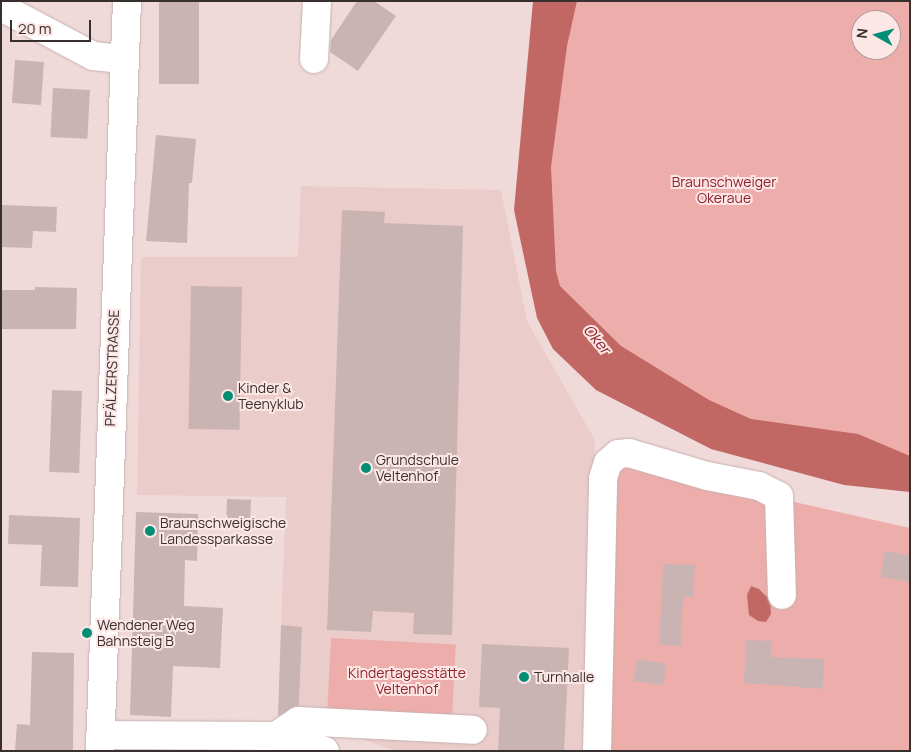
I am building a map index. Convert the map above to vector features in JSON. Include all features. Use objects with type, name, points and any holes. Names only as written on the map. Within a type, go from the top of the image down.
[{"type":"street","name":"PFÄLZERSTRASSE","points":[[127,1],[100,743],[282,743],[325,751]]},
{"type":"street","points":[[314,59],[317,1]]},
{"type":"street","points":[[1,7],[93,56],[124,59]]},
{"type":"street","points":[[597,751],[604,478],[608,463],[618,454],[629,453],[706,476],[759,486],[780,496],[782,596]]},
{"type":"street","points":[[282,743],[298,721],[473,730]]},
{"type":"shaded area","name":"Grundschule Veltenhof","points":[[301,186],[501,190],[527,321],[595,440],[584,751],[395,751],[299,716],[302,627],[281,625],[286,497],[137,495],[141,257],[298,257]]},
{"type":"green space","name":"Braunschweiger Okeraue","points":[[556,1],[910,1],[910,489],[717,446],[551,291],[534,177]]},
{"type":"green space","points":[[616,462],[910,528],[910,751],[608,751]]},
{"type":"green space","name":"Kindertagesstätte Veltenhof","points":[[331,638],[456,645],[452,723],[327,717]]},
{"type":"water","name":"Oker","points":[[533,1],[577,1],[567,46],[551,167],[556,271],[560,286],[621,346],[709,400],[751,419],[858,434],[910,456],[910,492],[844,485],[711,449],[596,390],[553,349],[537,318],[514,210]]},
{"type":"water","points":[[751,586],[759,589],[770,600],[771,614],[766,622],[758,621],[749,615],[747,595]]},
{"type":"building","points":[[159,1],[199,1],[199,84],[159,84]]},
{"type":"building","points":[[357,1],[374,1],[396,16],[358,71],[330,52],[331,40]]},
{"type":"building","points":[[15,60],[44,62],[41,105],[12,103]]},
{"type":"building","points":[[53,88],[90,90],[87,139],[50,137]]},
{"type":"building","points":[[156,135],[196,139],[192,183],[189,183],[187,243],[146,241]]},
{"type":"building","points":[[1,205],[57,207],[56,232],[33,231],[32,248],[1,247]]},
{"type":"building","points":[[342,210],[385,212],[384,223],[463,226],[452,635],[413,634],[414,613],[373,611],[371,632],[327,630]]},
{"type":"building","points":[[191,286],[242,287],[239,430],[189,429]]},
{"type":"building","points":[[35,287],[77,288],[76,329],[1,329],[1,290],[35,290]]},
{"type":"building","points":[[52,390],[82,391],[79,473],[49,472]]},
{"type":"building","points":[[227,499],[251,500],[250,527],[226,526]]},
{"type":"building","points":[[136,512],[198,514],[197,561],[185,560],[184,606],[223,608],[220,668],[173,666],[171,717],[130,715]]},
{"type":"building","points":[[9,515],[80,518],[78,587],[40,586],[42,545],[8,544]]},
{"type":"building","points":[[885,551],[910,555],[910,582],[880,577]]},
{"type":"building","points":[[663,564],[695,565],[693,597],[683,597],[681,646],[659,645]]},
{"type":"building","points":[[281,625],[302,627],[299,705],[278,716]]},
{"type":"building","points":[[746,640],[772,641],[771,657],[824,659],[823,689],[744,683]]},
{"type":"building","name":"Turnhalle","points":[[482,644],[569,648],[564,751],[498,751],[500,708],[479,707]]},
{"type":"building","points":[[32,652],[74,653],[73,751],[15,751],[17,724],[30,725]]},
{"type":"building","points":[[637,659],[667,664],[663,685],[634,681]]},
{"type":"place","name":"Kinder & Teenyklub","points":[[228,396]]},
{"type":"place","name":"Grundschule Veltenhof","points":[[366,468]]},
{"type":"place","name":"Braunschweigische Landessparkasse","points":[[150,531]]},
{"type":"place","name":"Wendener Weg Bahnsteig B","points":[[87,633]]},
{"type":"place","name":"Turnhalle","points":[[524,677]]}]
